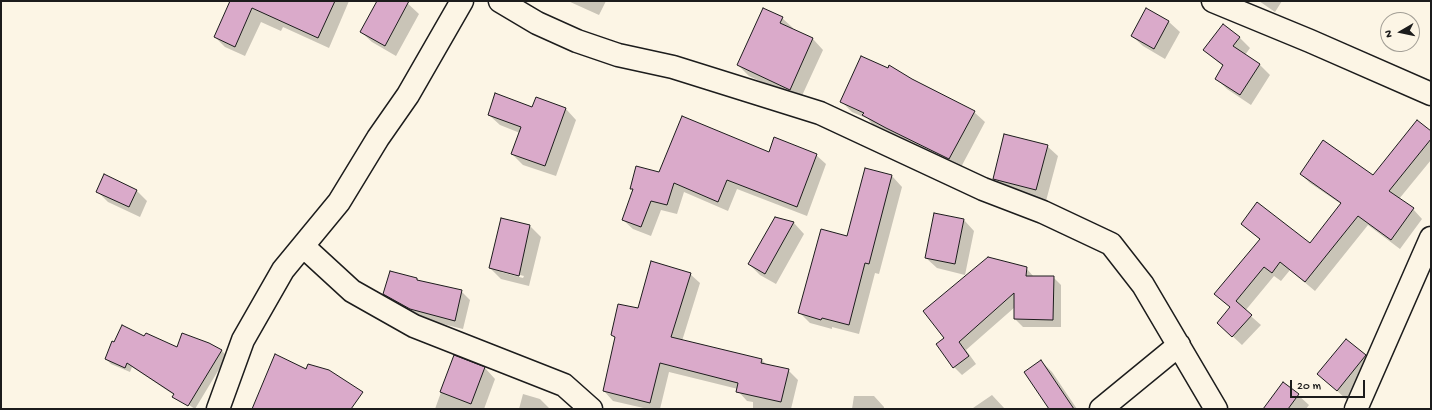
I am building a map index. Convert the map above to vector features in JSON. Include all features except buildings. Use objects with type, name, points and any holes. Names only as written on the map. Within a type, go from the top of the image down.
[{"type":"street","points":[[218,409],[243,340],[283,270],[339,202],[378,138],[408,95],[462,1]]},
{"type":"street","points":[[500,1],[537,23],[577,41],[618,55],[673,67],[820,113],[983,189],[1043,212],[1111,244],[1143,285],[1216,409]]},
{"type":"street","points":[[1213,1],[1310,41],[1431,94]]},
{"type":"street","points":[[1356,409],[1431,238]]},
{"type":"street","points":[[303,246],[352,291],[373,303],[414,326],[564,384],[591,409]]},
{"type":"street","points":[[1101,409],[1179,345]]}]
